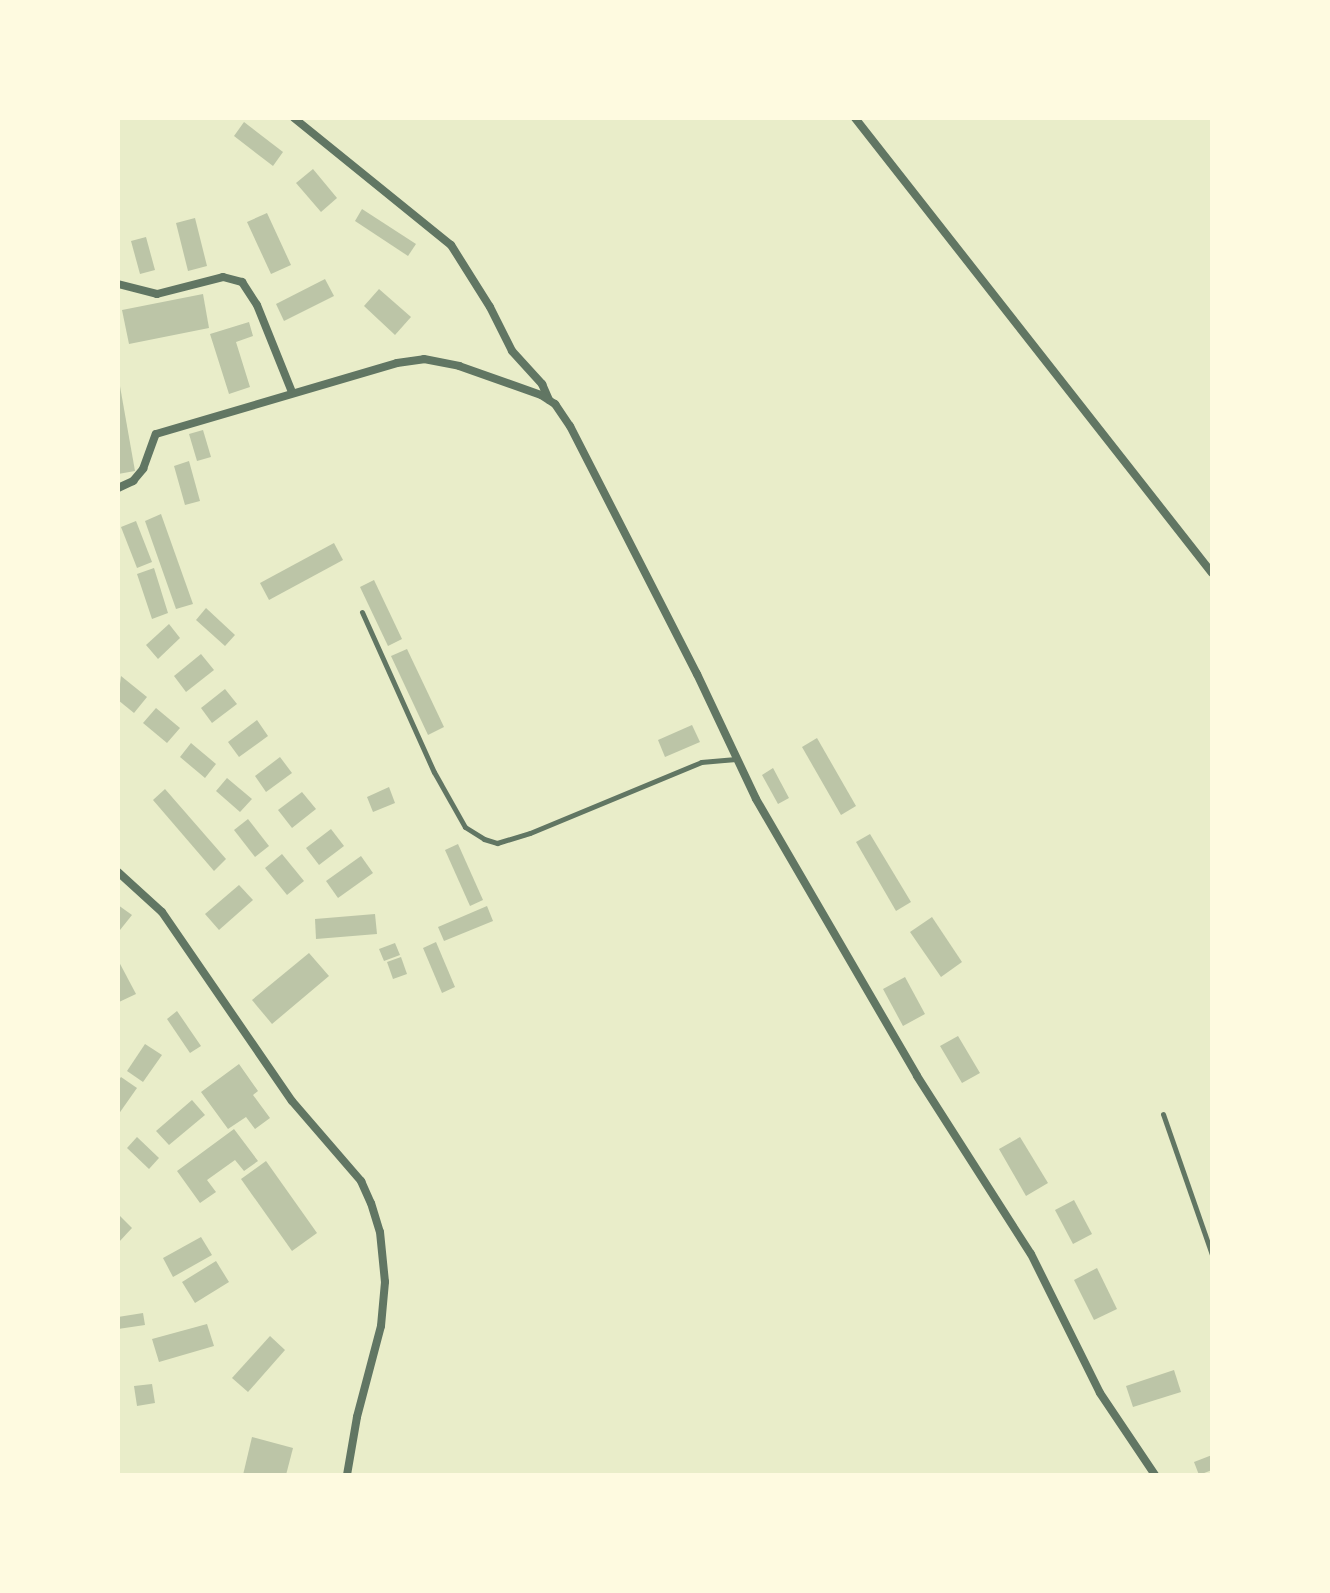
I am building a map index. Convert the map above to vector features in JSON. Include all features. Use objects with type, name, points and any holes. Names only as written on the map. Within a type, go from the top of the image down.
[{"type":"street","points":[[294,118],[451,245],[490,307],[512,351],[542,384],[549,400],[570,426],[697,674],[736,759],[917,1076],[1031,1254],[1100,1393],[1155,1475]]},
{"type":"street","points":[[855,118],[1212,573]]},
{"type":"street","points":[[118,284],[157,294],[223,277],[242,282],[257,305],[292,392]]},
{"type":"street","points":[[118,488],[133,481],[143,469],[156,434],[292,392],[424,359],[459,366],[549,400]]},
{"type":"street","points":[[118,872],[162,912],[283,1089],[361,1181],[371,1203],[380,1232],[385,1282],[381,1326],[357,1417],[347,1475]]},
{"type":"lane","points":[[362,612],[434,772],[465,827],[484,839],[497,843],[530,833],[701,762],[736,759]]},
{"type":"lane","points":[[1163,1114],[1212,1255]]},
{"type":"building","points":[[244,122],[283,152],[273,166],[234,136]]},
{"type":"building","points":[[313,169],[337,198],[321,212],[296,183]]},
{"type":"building","points":[[362,209],[416,244],[408,256],[355,221]]},
{"type":"building","points":[[267,213],[291,265],[271,274],[247,222]]},
{"type":"building","points":[[195,218],[207,266],[188,271],[176,223]]},
{"type":"building","points":[[146,237],[155,270],[140,274],[131,241]]},
{"type":"building","points":[[325,279],[334,296],[284,321],[276,304]]},
{"type":"building","points":[[379,289],[411,317],[395,335],[364,306]]},
{"type":"building","points":[[203,294],[209,328],[129,344],[122,310]]},
{"type":"building","points":[[249,322],[253,336],[236,342],[250,387],[229,394],[210,334]]},
{"type":"building","points":[[118,375],[135,471],[118,474]]},
{"type":"building","points":[[203,430],[211,457],[197,461],[189,434]]},
{"type":"building","points":[[189,461],[200,501],[185,505],[174,466]]},
{"type":"building","points":[[161,514],[193,604],[176,609],[145,521]]},
{"type":"building","points":[[136,521],[152,562],[137,568],[121,527]]},
{"type":"building","points":[[334,543],[343,560],[269,600],[260,583]]},
{"type":"building","points":[[154,568],[168,613],[152,619],[137,574]]},
{"type":"building","points":[[374,580],[402,639],[388,646],[360,587]]},
{"type":"building","points":[[206,608],[235,635],[225,646],[196,620]]},
{"type":"building","points":[[169,624],[180,638],[158,659],[146,645]]},
{"type":"building","points":[[407,649],[444,727],[428,735],[391,656]]},
{"type":"building","points":[[201,654],[214,670],[186,692],[174,676]]},
{"type":"building","points":[[121,676],[147,697],[134,713],[118,700]]},
{"type":"building","points":[[225,689],[237,704],[212,723],[201,708]]},
{"type":"building","points":[[156,708],[180,728],[167,743],[143,723]]},
{"type":"building","points":[[257,720],[268,736],[239,757],[228,742]]},
{"type":"building","points":[[692,725],[700,742],[665,757],[658,740]]},
{"type":"building","points":[[817,738],[856,806],[841,815],[802,747]]},
{"type":"building","points":[[191,743],[216,764],[205,778],[180,757]]},
{"type":"building","points":[[280,757],[292,773],[266,792],[255,776]]},
{"type":"building","points":[[773,768],[789,798],[778,804],[762,775]]},
{"type":"building","points":[[227,778],[252,799],[240,812],[216,791]]},
{"type":"building","points":[[389,787],[395,803],[373,812],[367,797]]},
{"type":"building","points":[[165,789],[226,859],[214,871],[153,800]]},
{"type":"building","points":[[302,792],[316,809],[292,828],[278,810]]},
{"type":"building","points":[[248,819],[269,846],[255,857],[234,830]]},
{"type":"building","points":[[331,829],[344,846],[319,865],[306,848]]},
{"type":"building","points":[[870,834],[911,902],[896,911],[856,842]]},
{"type":"building","points":[[458,844],[483,900],[470,906],[445,850]]},
{"type":"building","points":[[282,854],[304,881],[287,895],[265,868]]},
{"type":"building","points":[[361,856],[373,873],[338,898],[326,881]]},
{"type":"building","points":[[239,885],[253,900],[219,930],[205,914]]},
{"type":"building","points":[[118,905],[132,915],[120,930],[118,929]]},
{"type":"building","points":[[487,906],[493,921],[444,941],[438,927]]},
{"type":"building","points":[[375,914],[377,934],[316,939],[315,919]]},
{"type":"building","points":[[932,917],[962,962],[941,977],[910,932]]},
{"type":"building","points":[[436,942],[455,987],[442,993],[423,948]]},
{"type":"building","points":[[395,943],[400,955],[384,961],[379,949]]},
{"type":"building","points":[[309,953],[329,976],[272,1024],[252,1000]]},
{"type":"building","points":[[401,957],[407,974],[393,979],[387,962]]},
{"type":"building","points":[[118,960],[136,994],[119,1002],[118,1000]]},
{"type":"building","points":[[905,977],[925,1014],[903,1026],[883,989]]},
{"type":"building","points":[[177,1011],[201,1046],[190,1053],[167,1019]]},
{"type":"building","points":[[958,1036],[980,1073],[962,1083],[940,1046]]},
{"type":"building","points":[[145,1044],[162,1055],[143,1082],[127,1071]]},
{"type":"building","points":[[239,1064],[258,1091],[253,1095],[270,1118],[255,1129],[246,1117],[228,1129],[201,1092]]},
{"type":"building","points":[[121,1077],[137,1088],[118,1115],[118,1081]]},
{"type":"building","points":[[192,1100],[205,1115],[169,1145],[156,1131]]},
{"type":"building","points":[[234,1129],[258,1161],[244,1171],[235,1160],[207,1180],[216,1192],[200,1203],[177,1171]]},
{"type":"building","points":[[137,1137],[159,1158],[149,1169],[127,1148]]},
{"type":"building","points":[[1020,1137],[1048,1183],[1026,1196],[999,1149]]},
{"type":"building","points":[[266,1161],[317,1233],[292,1251],[241,1179]]},
{"type":"building","points":[[1074,1200],[1092,1234],[1073,1244],[1055,1210]]},
{"type":"building","points":[[118,1217],[132,1228],[118,1243]]},
{"type":"building","points":[[201,1237],[212,1255],[173,1277],[163,1258]]},
{"type":"building","points":[[216,1261],[229,1282],[195,1303],[182,1282]]},
{"type":"building","points":[[1097,1268],[1117,1309],[1094,1320],[1074,1280]]},
{"type":"building","points":[[143,1313],[145,1325],[118,1329],[118,1317]]},
{"type":"building","points":[[207,1324],[214,1346],[159,1362],[152,1339]]},
{"type":"building","points":[[270,1336],[285,1350],[248,1392],[232,1378]]},
{"type":"building","points":[[1174,1370],[1181,1392],[1133,1407],[1126,1386]]},
{"type":"building","points":[[152,1384],[155,1403],[137,1406],[134,1386]]},
{"type":"building","points":[[252,1437],[293,1448],[286,1475],[243,1475]]},
{"type":"building","points":[[1212,1455],[1212,1470],[1199,1475],[1194,1462]]}]
